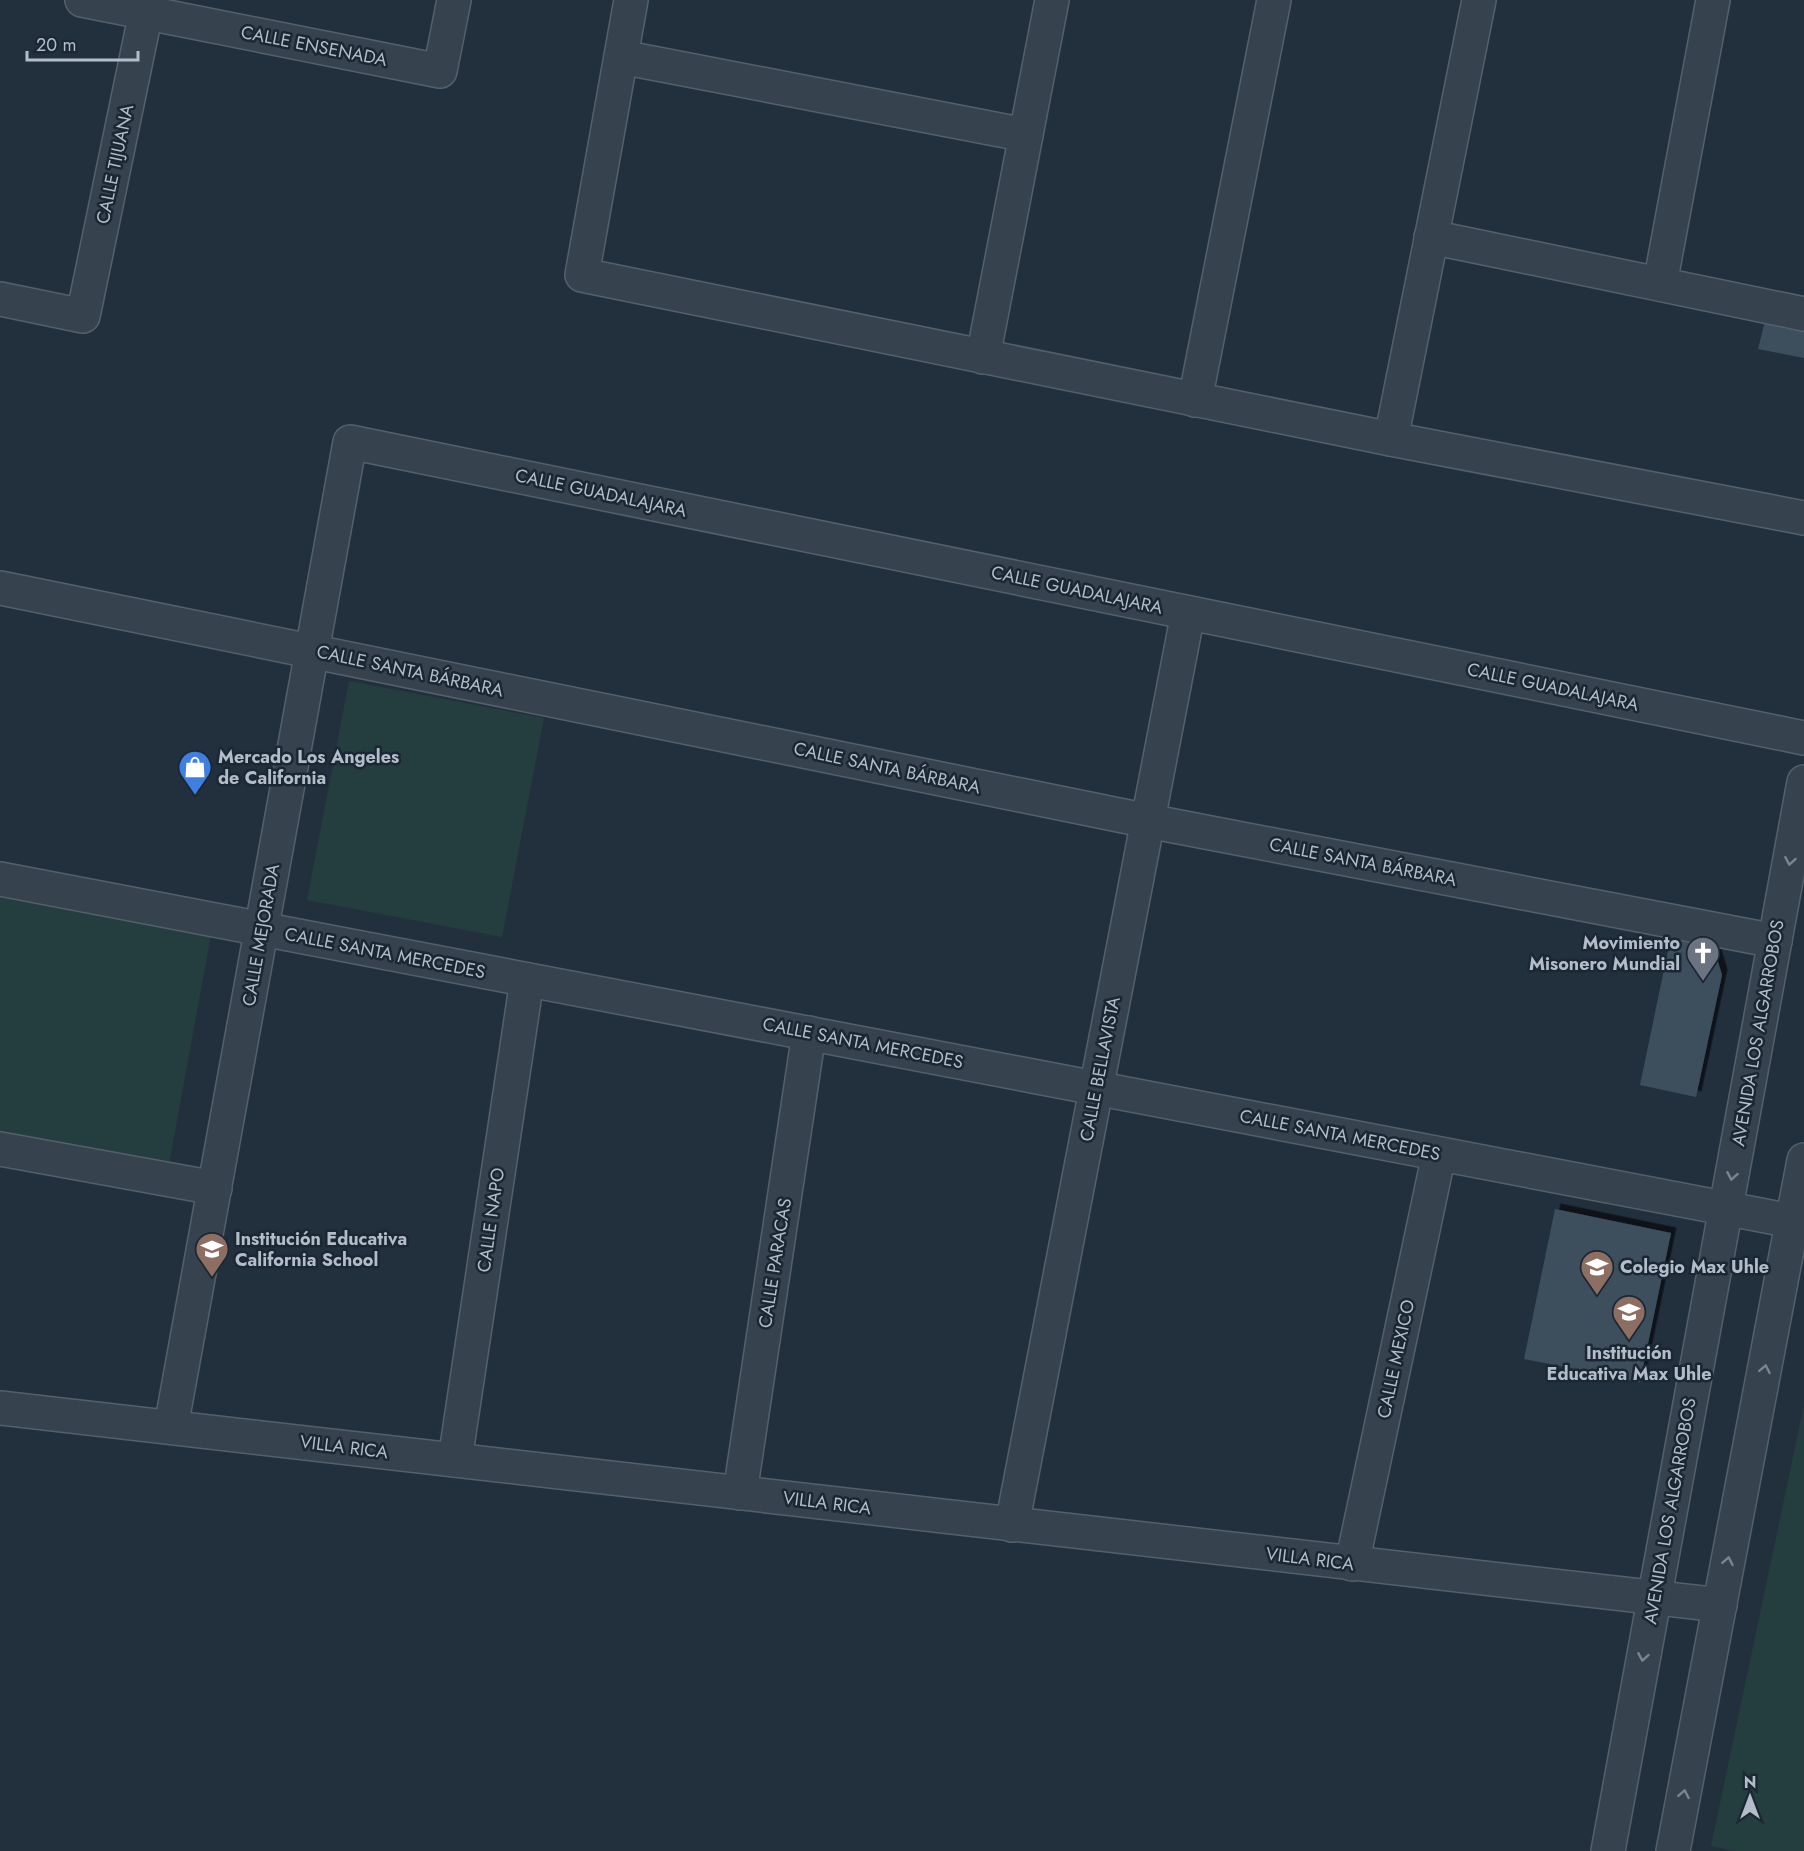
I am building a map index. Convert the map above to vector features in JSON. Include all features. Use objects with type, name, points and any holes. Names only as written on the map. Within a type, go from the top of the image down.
[{"type":"street","name":"CALLE ENSENADA","points":[[82,0],[159,9],[440,71],[454,0]]},
{"type":"street","points":[[631,0],[582,275],[1391,439],[1804,518]]},
{"type":"street","points":[[983,357],[1052,0]]},
{"type":"street","points":[[1196,400],[1274,0]]},
{"type":"street","points":[[1391,439],[1479,0]]},
{"type":"street","points":[[1660,284],[1713,0]]},
{"type":"street","name":"CALLE TIJUANA","points":[[0,299],[83,316],[159,9]]},
{"type":"street","points":[[621,57],[1026,135]]},
{"type":"street","points":[[1431,237],[1804,314]]},
{"type":"street","name":"CALLE GUADALAJARA","points":[[350,442],[1804,738]]},
{"type":"street","name":"CALLE MEJORADA","points":[[171,1427],[350,442]]},
{"type":"street","name":"CALLE SANTA BÁRBARA","points":[[0,588],[1148,821],[1775,941]]},
{"type":"street","name":"CALLE BELLAVISTA","points":[[1012,1525],[1188,613]]},
{"type":"street","name":"AVENIDA LOS ALGARROBOS","points":[[1608,1851],[1804,782]]},
{"type":"street","name":"CALLE SANTA MERCEDES","points":[[0,879],[1792,1221]]},
{"type":"street","name":"CALLE NAPO","points":[[455,1460],[527,980]]},
{"type":"street","name":"CALLE PARACAS","points":[[740,1493],[809,1033]]},
{"type":"street","points":[[0,1149],[215,1188]]},
{"type":"street","name":"CALLE MEXICO","points":[[1352,1564],[1439,1154]]},
{"type":"street","points":[[1673,1851],[1720,1605],[1793,1275],[1792,1221],[1804,1160]]},
{"type":"street","name":"VILLA RICA","points":[[0,1408],[1720,1605]]},
{"type":"green space","points":[[349,681],[544,718],[502,937],[307,900]]},
{"type":"green space","points":[[0,897],[211,935],[169,1164],[0,1133]]},
{"type":"green space","points":[[1804,1405],[1804,1851],[1734,1851],[1711,1846]]},
{"type":"building","points":[[1766,317],[1804,325],[1804,358],[1758,349]]},
{"type":"building","points":[[1671,936],[1713,945],[1722,975],[1696,1097],[1640,1085]]},
{"type":"building","name":"Colegio Max Uhle","points":[[1555,1209],[1671,1233],[1640,1382],[1524,1359]]},
{"type":"place","name":"Mercado Los Angeles de California","points":[[195,796]]},
{"type":"place","name":"Movimiento Misonero Mundial","points":[[1703,982]]},
{"type":"place","name":"Institución Educativa California School","points":[[212,1278]]},
{"type":"place","name":"Colegio Max Uhle","points":[[1597,1296]]},
{"type":"place","name":"Institución Educativa Max Uhle","points":[[1629,1341]]}]
